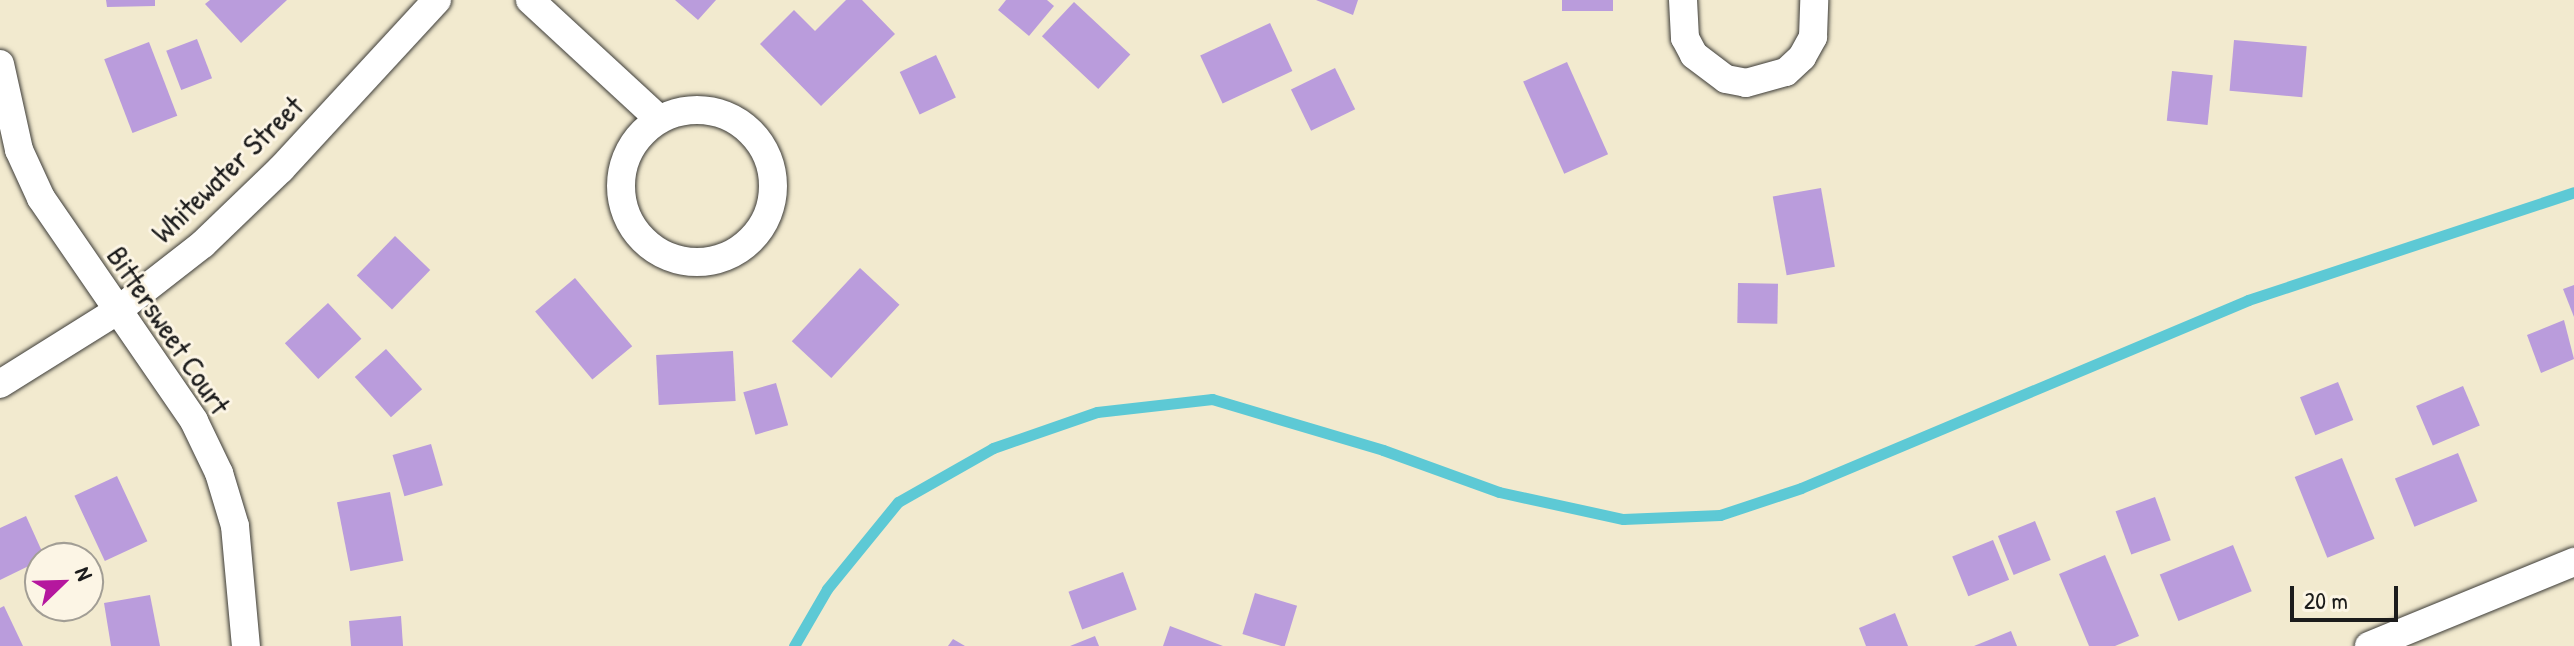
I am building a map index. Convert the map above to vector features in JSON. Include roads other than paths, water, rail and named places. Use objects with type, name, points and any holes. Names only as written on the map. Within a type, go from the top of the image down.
[{"type":"street","name":"Whitewater Street","points":[[0,384],[117,311],[203,244],[281,169],[437,0]]},
{"type":"street","points":[[530,0],[659,119]]},
{"type":"street","points":[[1683,0],[1685,38],[1694,55],[1726,79],[1746,83],[1786,72],[1802,57],[1813,37],[1814,0]]},
{"type":"street","name":"Bittersweet Court","points":[[0,64],[19,150],[41,198],[194,421],[219,473],[235,526],[246,646]]},
{"type":"street","points":[[681,110],[716,112],[748,128],[763,146],[772,169],[771,204],[755,236],[737,251],[717,260],[674,259],[654,249],[632,224],[621,193],[622,171],[635,141],[659,119],[681,110]]},
{"type":"street","points":[[2369,646],[2574,562]]},
{"type":"waterway","points":[[794,646],[827,589],[898,502],[993,448],[1097,412],[1212,399],[1383,450],[1499,492],[1623,519],[1720,515],[1801,488],[2248,300],[2574,192]]}]
